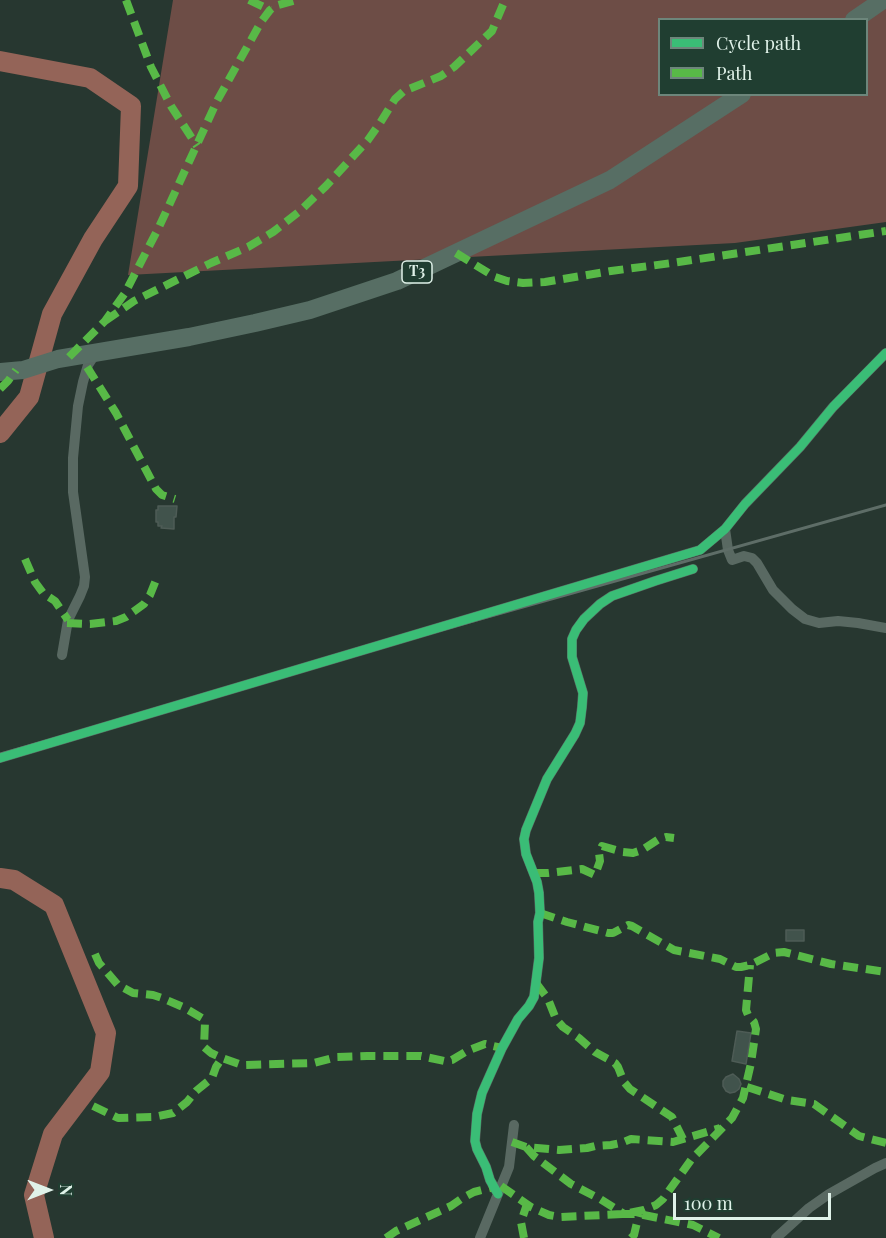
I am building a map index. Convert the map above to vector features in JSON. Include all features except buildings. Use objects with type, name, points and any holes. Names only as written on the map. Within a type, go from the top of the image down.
[{"type":"highway","points":[[857,18],[883,0]]},
{"type":"highway","name":"T3","points":[[0,372],[22,370],[58,359],[189,337],[255,323],[310,310],[397,281],[610,180],[739,96]]},
{"type":"street","points":[[62,655],[68,620],[80,596],[85,578],[73,492],[73,458],[78,406],[83,382],[88,364],[97,352]]},
{"type":"street","points":[[0,758],[700,550],[725,529],[745,504],[800,447],[833,407],[886,353]]},
{"type":"street","points":[[725,529],[732,560],[744,556],[752,558],[773,590],[805,619],[819,623],[838,621],[886,628]]},
{"type":"street","points":[[498,1194],[477,1149],[475,1140],[477,1114],[482,1093],[502,1048],[518,1019],[534,997],[539,958],[539,893],[526,854],[524,838],[547,779],[580,723],[583,693],[572,657],[573,639],[584,619],[612,596],[693,569]]},
{"type":"street","points":[[480,1238],[509,1167],[514,1125]]},
{"type":"street","points":[[776,1238],[809,1208],[886,1163]]},
{"type":"shaded area","points":[[173,0],[886,0],[886,222],[735,243],[128,275]]},
{"type":"waterway","points":[[0,61],[90,78],[131,106],[128,186],[93,239],[52,314],[29,397],[0,433]]},
{"type":"waterway","points":[[0,878],[14,880],[54,905],[106,1033],[100,1072],[53,1134],[34,1195],[44,1238]]},
{"type":"railway","points":[[0,754],[886,505]]},
{"type":"marked path","points":[[126,0],[151,67],[171,106],[197,146]]},
{"type":"marked path","points":[[249,0],[270,10]]},
{"type":"marked path","points":[[69,357],[105,321],[125,293],[159,227],[217,101],[261,22],[275,6],[296,0]]},
{"type":"marked path","points":[[105,321],[134,301],[248,247],[273,232],[300,211],[368,140],[395,99],[404,91],[441,76],[454,67],[492,31],[505,0]]},
{"type":"marked path","points":[[456,253],[495,277],[507,281],[545,282],[886,231]]},
{"type":"marked path","points":[[87,367],[116,413],[156,489],[162,495],[175,499]]},
{"type":"marked path","points":[[0,389],[16,370]]},
{"type":"marked path","points":[[25,559],[35,582],[43,593],[55,601],[68,620]]},
{"type":"marked path","points":[[67,623],[90,624],[116,621],[126,617],[144,604],[156,580]]},
{"type":"marked path","points":[[534,873],[582,869],[595,875],[602,846],[633,853],[659,839],[674,838]]},
{"type":"marked path","points":[[540,913],[608,933],[613,933],[628,925],[632,926],[674,950],[720,959],[736,967],[750,965],[774,953],[784,952],[831,964],[886,972]]},
{"type":"marked path","points":[[95,954],[99,963],[118,985],[133,993],[162,998],[202,1018],[205,1022],[204,1047],[211,1053],[242,1065],[314,1063],[337,1057],[367,1056],[421,1056],[444,1061],[452,1060],[485,1044],[502,1048]]},
{"type":"marked path","points":[[501,1186],[531,1207],[560,1217],[624,1214],[644,1210],[663,1199],[691,1160],[732,1118],[743,1098],[756,1029],[746,1010],[750,965]]},
{"type":"marked path","points":[[536,983],[548,999],[556,1019],[563,1027],[595,1052],[615,1063],[630,1089],[672,1117],[683,1139]]},
{"type":"marked path","points":[[93,1106],[118,1118],[154,1117],[173,1113],[212,1078],[222,1058]]},
{"type":"marked path","points":[[747,1087],[787,1100],[814,1104],[859,1136],[886,1143]]},
{"type":"marked path","points":[[512,1142],[526,1147],[559,1150],[611,1145],[631,1139],[673,1142],[720,1128]]},
{"type":"marked path","points":[[526,1147],[534,1156],[571,1184],[624,1214],[639,1214],[693,1225],[719,1238]]},
{"type":"marked path","points":[[386,1238],[474,1192],[494,1187]]},
{"type":"marked path","points":[[524,1238],[521,1222],[527,1204]]},
{"type":"marked path","points":[[631,1238],[634,1235],[639,1214]]},
{"type":"cycle path","points":[[0,758],[700,550],[725,529],[745,504],[800,447],[833,407],[886,353]]},
{"type":"cycle path","points":[[498,1194],[477,1149],[475,1141],[477,1114],[482,1093],[502,1048],[518,1019],[534,997],[539,958],[539,893],[526,854],[524,839],[547,779],[580,723],[583,693],[572,657],[572,639],[584,619],[612,596],[693,569]]}]
